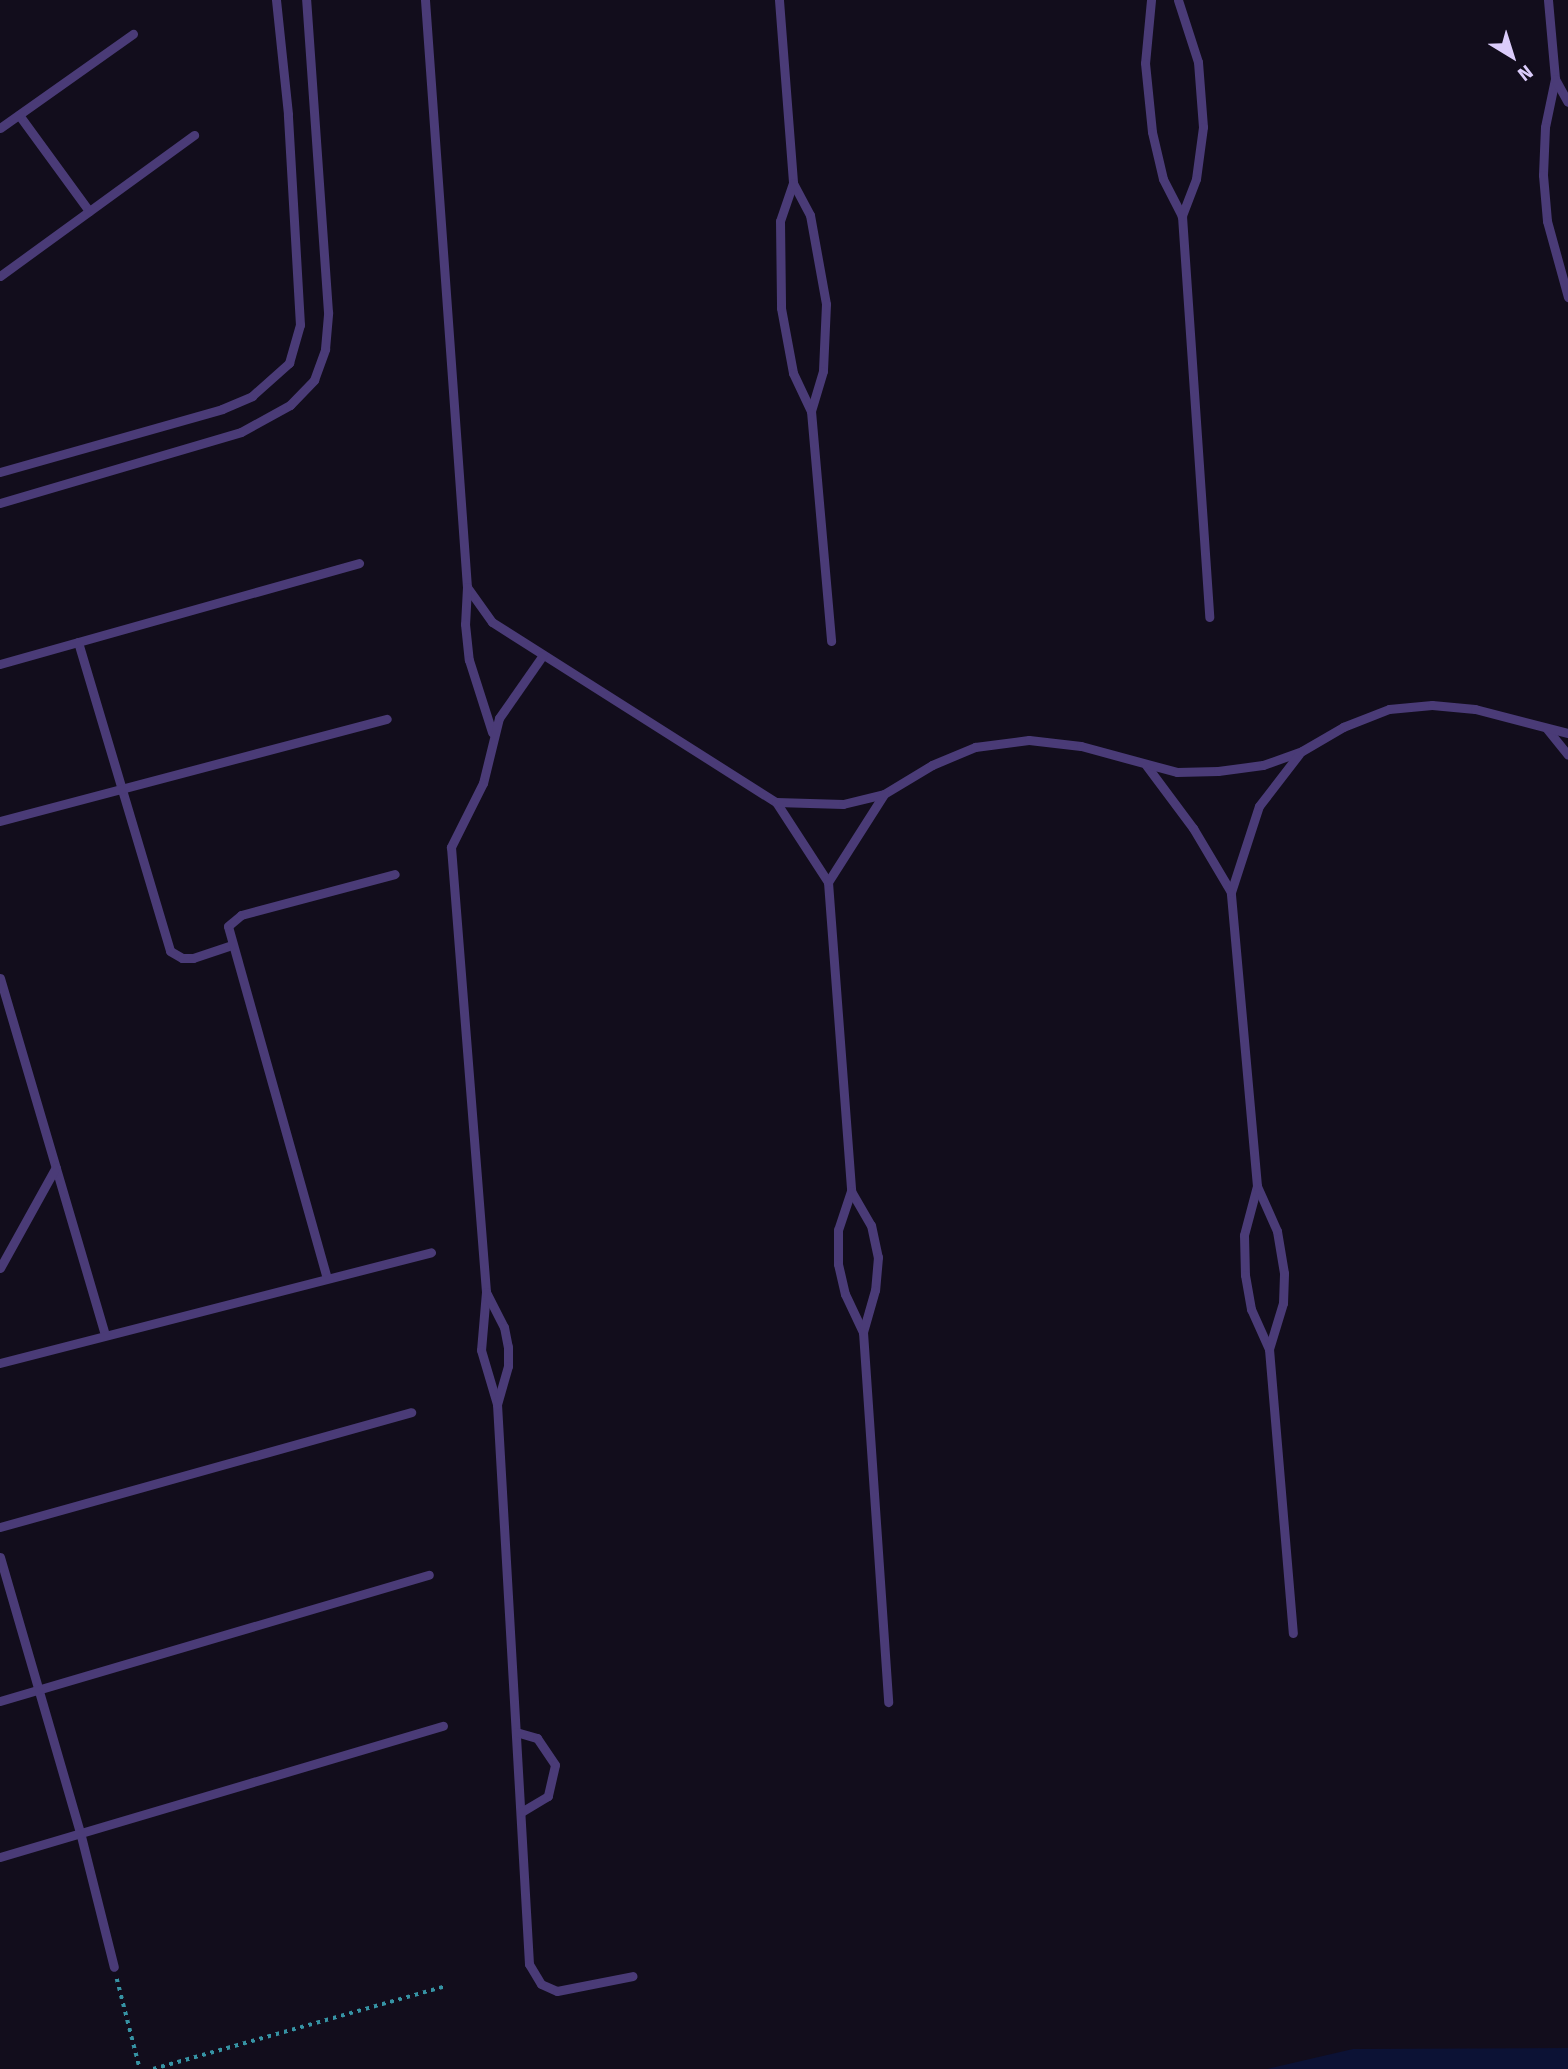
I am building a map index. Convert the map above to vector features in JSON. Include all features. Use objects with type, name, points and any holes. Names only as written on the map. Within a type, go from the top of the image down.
[{"type":"lane","points":[[0,472],[222,409],[252,396],[289,363],[300,325],[288,114],[276,0]]},
{"type":"lane","points":[[0,503],[241,432],[290,405],[314,380],[325,349],[328,312],[306,0]]},
{"type":"lane","points":[[425,0],[462,566],[467,587],[465,624],[469,660],[493,734]]},
{"type":"lane","points":[[779,0],[793,183],[780,221],[781,307],[793,373],[811,411],[831,641]]},
{"type":"lane","points":[[1151,0],[1144,63],[1152,132],[1163,179],[1182,216],[1209,617]]},
{"type":"lane","points":[[1178,0],[1198,62],[1203,127],[1196,179],[1182,216]]},
{"type":"lane","points":[[1548,0],[1555,79],[1545,127],[1543,175],[1550,234],[1568,297]]},
{"type":"lane","points":[[0,128],[133,34]]},
{"type":"lane","points":[[1555,79],[1568,102]]},
{"type":"lane","points":[[19,115],[89,211]]},
{"type":"lane","points":[[0,276],[194,135]]},
{"type":"lane","points":[[793,183],[810,215],[825,304],[823,371],[811,411]]},
{"type":"lane","points":[[0,664],[359,563]]},
{"type":"lane","points":[[467,587],[492,622],[776,802],[828,882],[851,1191],[838,1230],[838,1264],[845,1294],[863,1332]]},
{"type":"lane","points":[[78,642],[170,951],[174,956],[193,958],[232,945]]},
{"type":"lane","points":[[544,655],[516,688],[493,734],[483,783],[456,832],[450,856],[486,1292],[481,1350],[497,1404],[529,1964],[535,1979],[557,1992],[633,1976]]},
{"type":"lane","points":[[776,802],[843,804],[884,794],[932,765],[975,747],[1029,740],[1081,746],[1177,772],[1218,771],[1263,765],[1302,751],[1343,727],[1389,709],[1475,709],[1568,733]]},
{"type":"lane","points":[[0,821],[387,719]]},
{"type":"lane","points":[[1547,729],[1568,755]]},
{"type":"lane","points":[[1269,1349],[1283,1303],[1284,1273],[1277,1231],[1257,1186],[1231,892],[1259,806],[1280,772],[1302,751]]},
{"type":"lane","points":[[1146,765],[1194,828],[1231,892]]},
{"type":"lane","points":[[828,882],[884,794]]},
{"type":"lane","points":[[327,1275],[228,926],[241,915],[395,874]]},
{"type":"lane","points":[[0,978],[105,1334]]},
{"type":"lane","points":[[0,1268],[56,1167]]},
{"type":"lane","points":[[1257,1186],[1244,1235],[1245,1275],[1251,1309],[1269,1349],[1293,1633]]},
{"type":"lane","points":[[851,1191],[871,1225],[878,1257],[875,1290],[863,1332],[888,1702]]},
{"type":"lane","points":[[0,1363],[327,1275],[430,1252]]},
{"type":"lane","points":[[486,1292],[504,1327],[508,1347],[504,1386],[497,1404]]},
{"type":"lane","points":[[0,1527],[411,1412]]},
{"type":"lane","points":[[0,1557],[80,1832],[114,1967]]},
{"type":"lane","points":[[0,1701],[429,1575]]},
{"type":"lane","points":[[0,1857],[443,1727]]},
{"type":"lane","points":[[516,1732],[537,1738],[555,1765],[548,1796],[521,1812]]},
{"type":"path","points":[[114,1967],[140,2069]]},
{"type":"path","points":[[153,2069],[447,1986]]},
{"type":"water","points":[[1568,2048],[1568,2069],[1267,2069],[1353,2049]]}]
